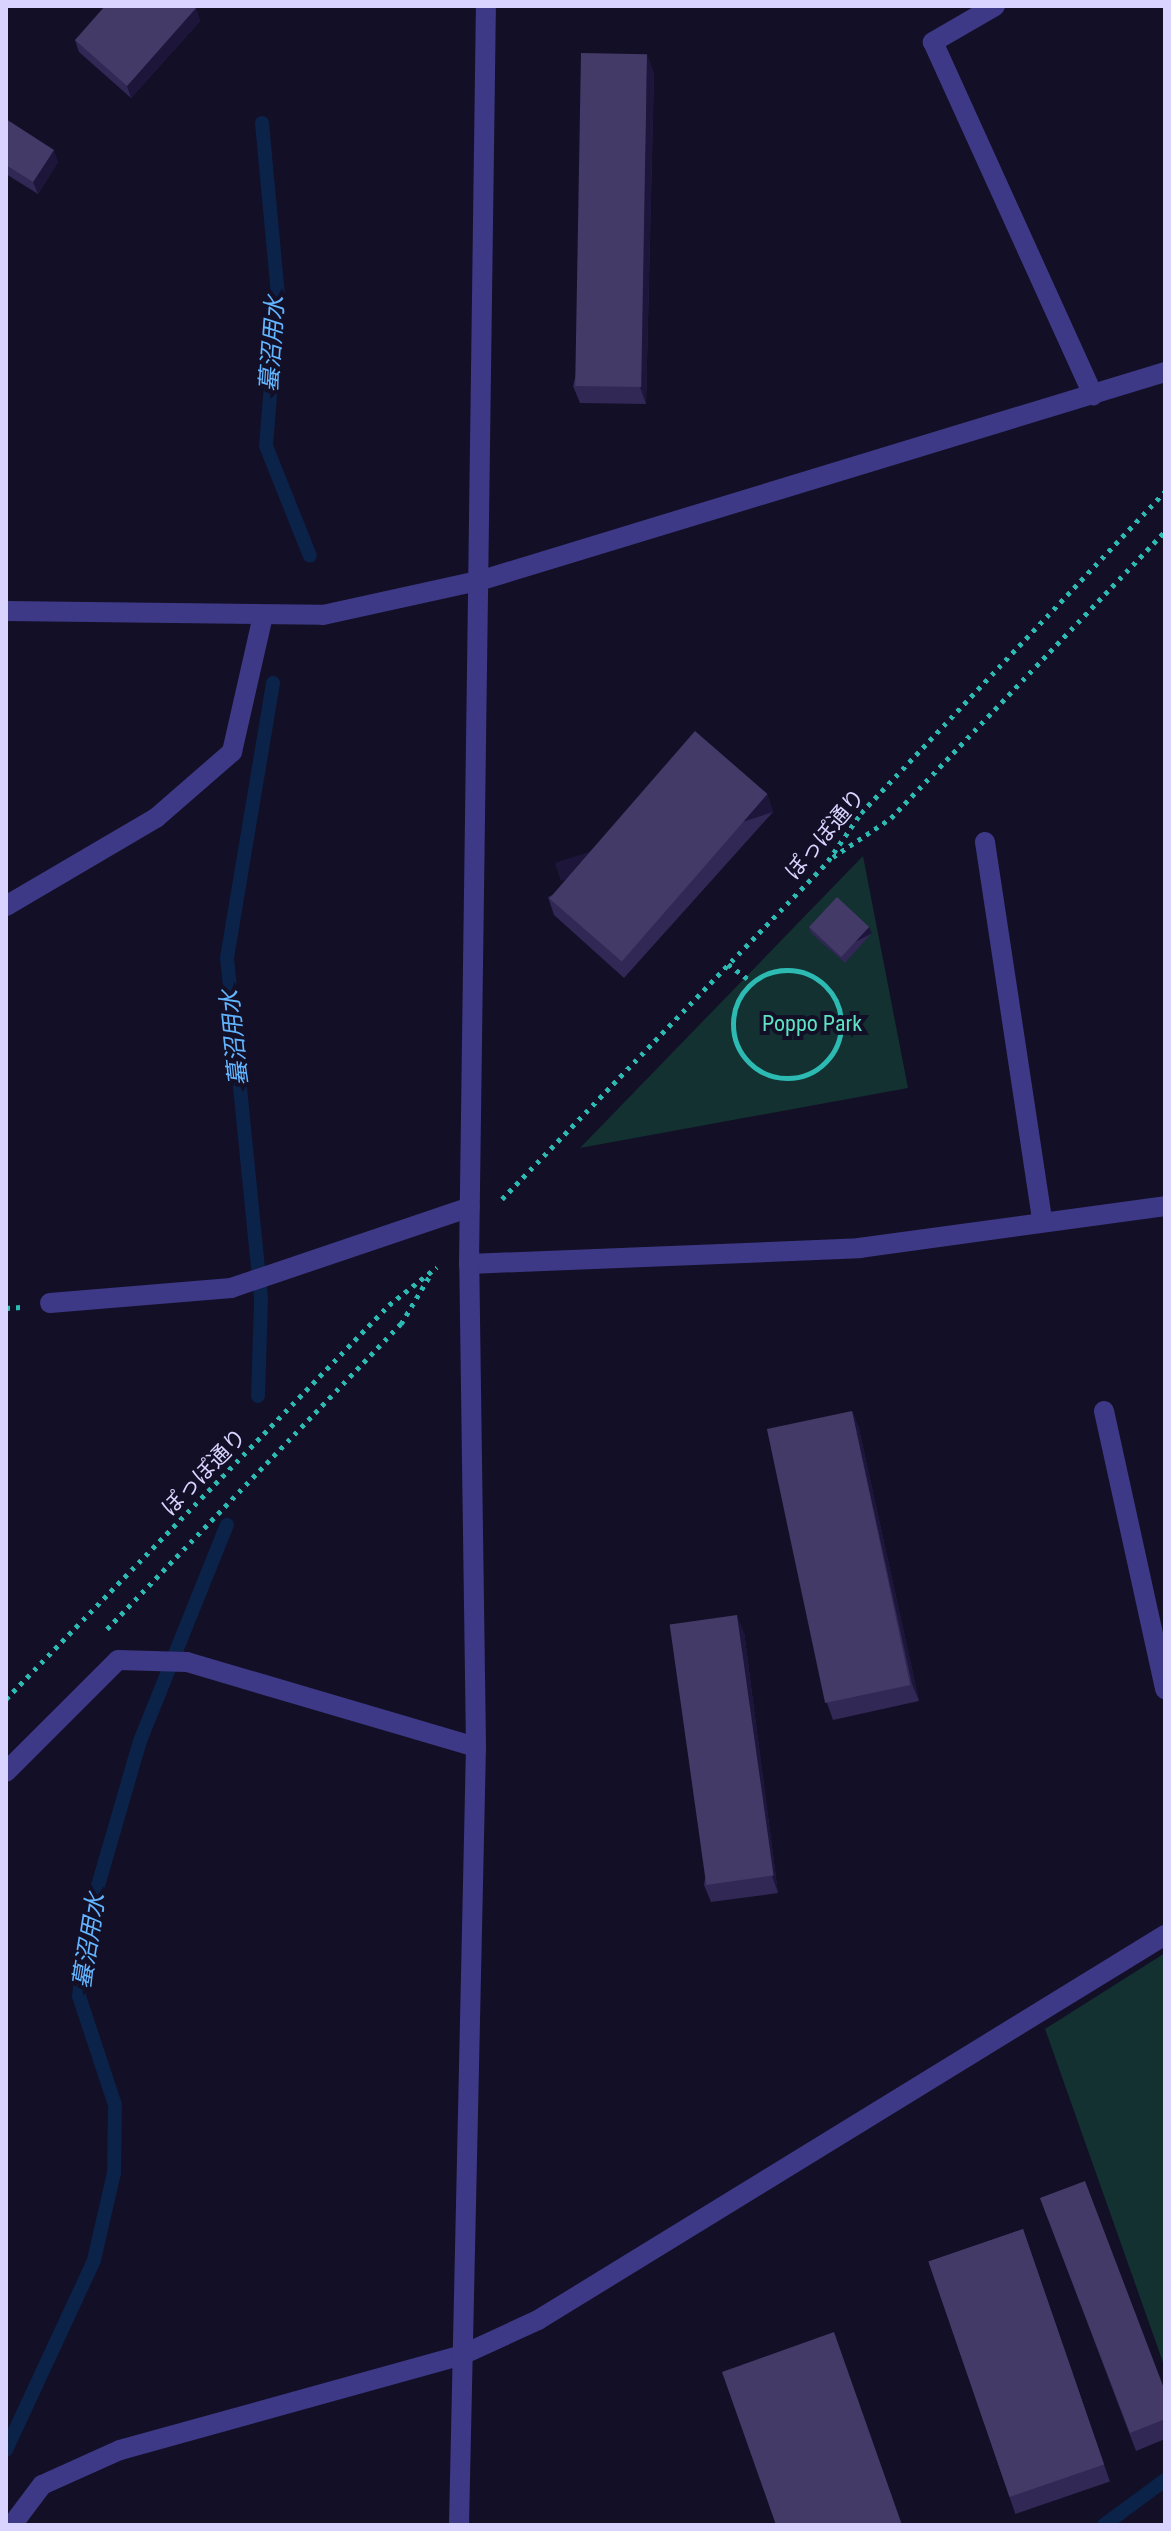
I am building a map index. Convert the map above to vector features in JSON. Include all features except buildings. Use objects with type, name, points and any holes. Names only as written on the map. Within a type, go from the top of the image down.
[{"type":"street","points":[[459,2525],[476,1747],[469,1264],[482,580],[486,6]]},
{"type":"street","points":[[995,6],[933,42],[1093,395]]},
{"type":"street","points":[[6,611],[323,615],[482,580],[1165,372]]},
{"type":"street","points":[[6,906],[156,818],[232,752],[263,616]]},
{"type":"street","points":[[985,842],[1042,1220]]},
{"type":"street","points":[[469,1264],[859,1248],[1042,1220],[1165,1206]]},
{"type":"street","points":[[50,1303],[231,1288],[470,1207]]},
{"type":"street","points":[[1104,1411],[1165,1689]]},
{"type":"street","points":[[6,1772],[118,1660],[187,1662],[476,1747]]},
{"type":"street","points":[[12,2525],[42,2485],[120,2450],[462,2355],[538,2320],[1165,1935]]},
{"type":"path","name":"ぽっぽ通り","points":[[507,1194],[828,861],[861,813],[1165,491]]},
{"type":"path","points":[[828,861],[891,818],[1165,531]]},
{"type":"path","points":[[728,964],[752,982]]},
{"type":"path","points":[[784,969],[831,991],[842,1024],[829,1058],[816,1070],[764,1073],[738,1048],[734,1013],[752,982],[784,969]]},
{"type":"path","name":"ぽっぽ通り","points":[[6,1699],[389,1305],[432,1273],[401,1324],[105,1632]]},
{"type":"green space","name":"Poppo Park","points":[[863,856],[908,1088],[580,1148]]},
{"type":"green space","points":[[1165,1953],[1165,2368],[1045,2029]]},
{"type":"waterway","name":"蟇沼用水","points":[[262,123],[278,297],[266,446],[310,556]]},
{"type":"waterway","name":"蟇沼用水","points":[[258,1396],[261,1298],[227,958],[273,683]]},
{"type":"waterway","name":"蟇沼用水","points":[[6,2450],[94,2260],[114,2173],[115,2105],[79,1996],[88,1920],[140,1741],[227,1525]]},
{"type":"waterway","points":[[1104,2525],[1165,2480]]}]
